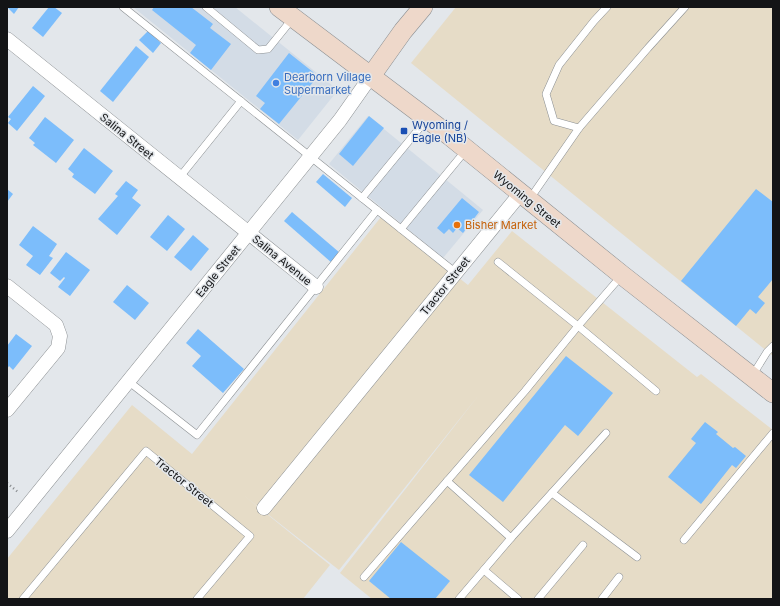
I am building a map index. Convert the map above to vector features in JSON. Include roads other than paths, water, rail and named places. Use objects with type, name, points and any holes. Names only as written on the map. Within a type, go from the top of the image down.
[{"type":"main road","name":"Eagle Street","points":[[371,76],[423,7]]},
{"type":"main road","name":"Wyoming Street","points":[[286,12],[450,136],[622,275],[773,393]]},
{"type":"street","name":"Salina Street","points":[[7,39],[248,233]]},
{"type":"street","name":"Eagle Street","points":[[7,531],[340,120],[371,76]]},
{"type":"street","name":"Tractor Street","points":[[264,508],[456,273],[525,197]]},
{"type":"street","name":"Salina Avenue","points":[[248,233],[316,287]]},
{"type":"street","points":[[7,286],[56,325],[60,336],[58,348],[7,410]]},
{"type":"lane","points":[[123,7],[456,273]]},
{"type":"lane","points":[[579,128],[554,121],[546,94],[559,65],[607,7]]},
{"type":"lane","points":[[525,197],[579,128],[685,7]]},
{"type":"lane","points":[[210,8],[258,50],[268,49],[286,12]]},
{"type":"lane","points":[[179,178],[241,101]]},
{"type":"lane","points":[[362,198],[427,119]]},
{"type":"lane","points":[[401,229],[466,150]]},
{"type":"lane","points":[[128,381],[197,435],[377,210]]},
{"type":"lane","points":[[498,262],[656,391]]},
{"type":"lane","points":[[364,577],[525,391],[622,275]]},
{"type":"lane","points":[[751,376],[767,352],[773,346]]},
{"type":"lane","points":[[459,599],[606,433]]},
{"type":"lane","points":[[684,540],[773,433]]},
{"type":"lane","name":"Tractor Street","points":[[23,599],[146,451],[250,536],[197,599]]},
{"type":"lane","points":[[447,482],[512,538]]},
{"type":"lane","points":[[552,493],[637,557]]},
{"type":"lane","points":[[538,599],[583,545]]},
{"type":"lane","points":[[484,570],[518,599]]},
{"type":"lane","points":[[602,599],[619,577]]},
{"type":"place","name":"Dearborn Village Supermarket","points":[[276,83]]},
{"type":"place","name":"Wyoming / Eagle (NB)","points":[[404,131]]},
{"type":"place","name":"Bisher Market","points":[[457,225]]}]
